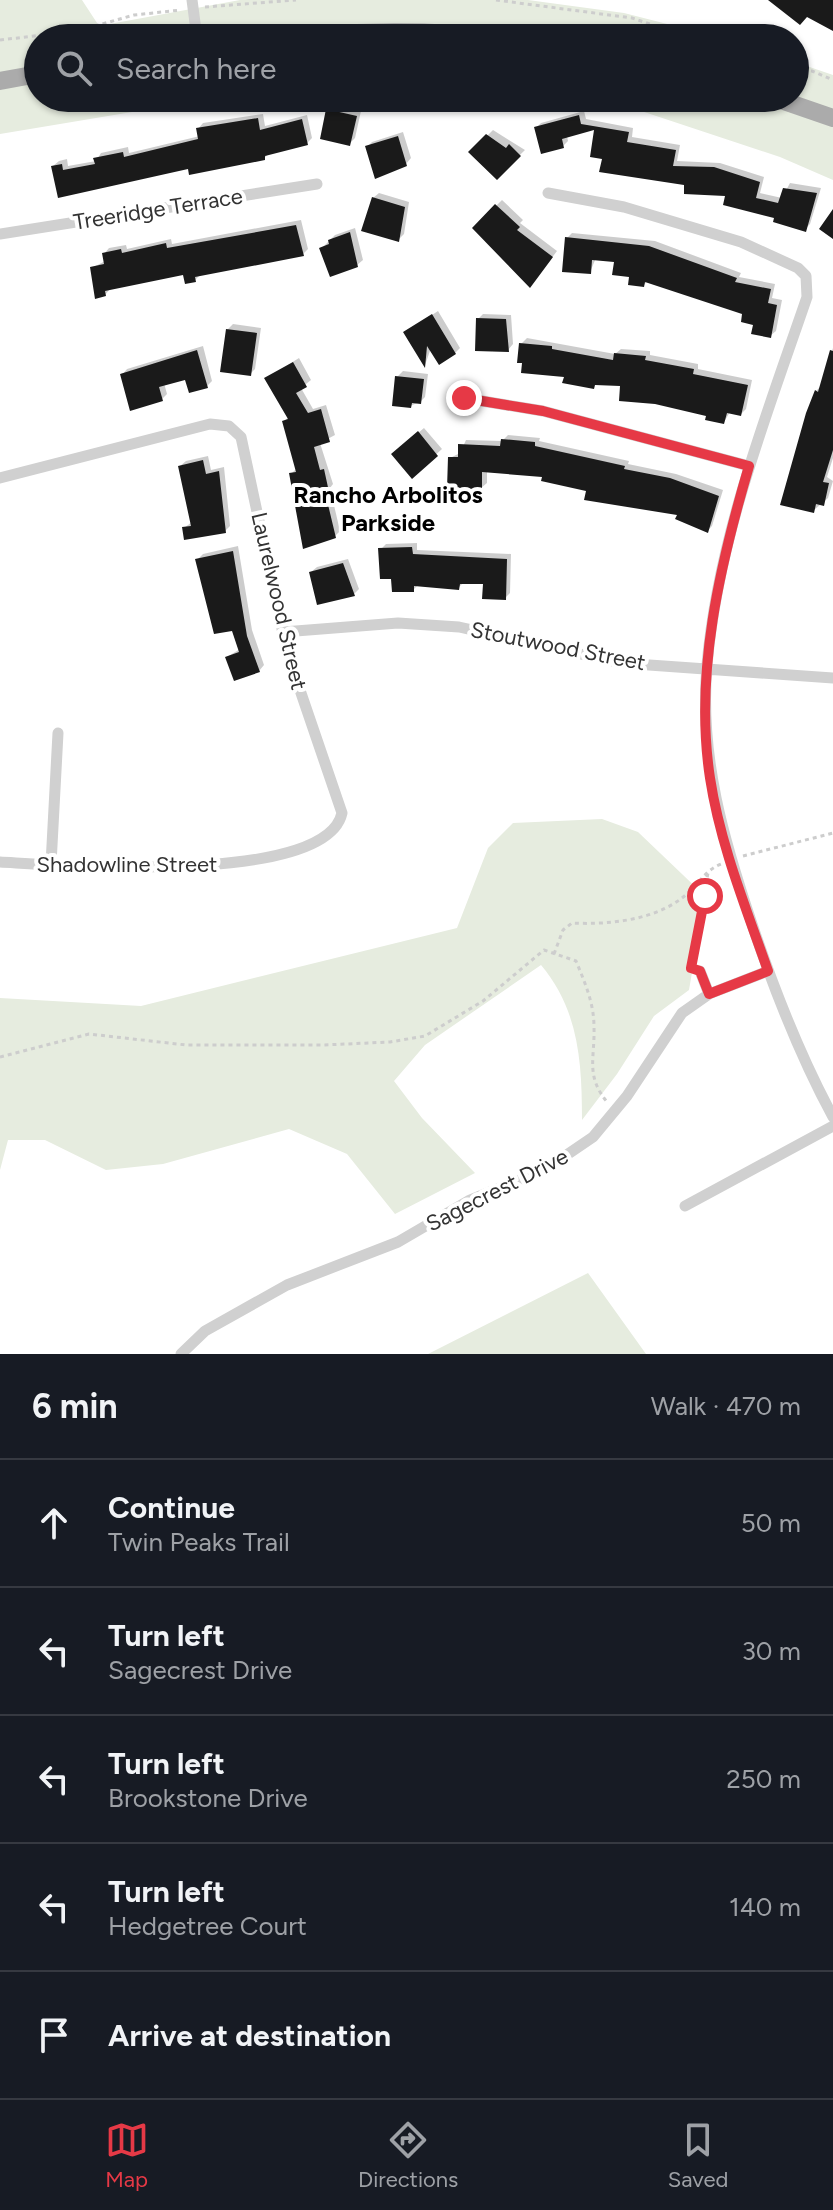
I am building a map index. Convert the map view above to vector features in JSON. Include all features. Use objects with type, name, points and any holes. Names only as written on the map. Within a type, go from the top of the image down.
[{"type":"main road","points":[[0,81],[24,77]]},
{"type":"main road","points":[[809,110],[833,118]]},
{"type":"street","points":[[192,4],[195,24]]},
{"type":"street","name":"Treeridge Terrace","points":[[0,234],[317,184]]},
{"type":"street","points":[[548,193],[624,207],[741,242],[798,268],[806,276],[807,297],[733,522],[706,669],[710,777],[730,860],[768,971],[809,1073],[833,1117]]},
{"type":"street","points":[[464,398],[543,411],[749,466]]},
{"type":"street","name":"Laurelwood Street","points":[[0,478],[210,424],[229,426],[245,445],[283,632],[298,688],[340,800],[340,824]]},
{"type":"street","name":"Stoutwood Street","points":[[283,632],[398,623],[459,627],[621,663],[833,678]]},
{"type":"street","points":[[51,864],[58,733]]},
{"type":"street","name":"Shadowline Street","points":[[0,862],[196,867],[231,864],[265,858],[327,837],[340,824]]},
{"type":"street","points":[[700,971],[709,994]]},
{"type":"street","name":"Sagecrest Drive","points":[[181,1354],[205,1331],[287,1285],[398,1242],[470,1200],[546,1169],[593,1137],[615,1111],[666,1032],[682,1013],[709,994],[768,971]]},
{"type":"street","points":[[685,1206],[833,1126]]},
{"type":"path","points":[[102,24],[192,4],[296,0]]},
{"type":"path","points":[[496,0],[632,18],[650,24]]},
{"type":"path","points":[[0,40],[24,37]]},
{"type":"path","points":[[809,71],[833,80]]},
{"type":"path","points":[[730,860],[833,833]]},
{"type":"path","points":[[554,954],[563,930],[572,923],[609,923],[656,911],[688,894],[709,869],[691,968],[700,971]]},
{"type":"path","points":[[0,1057],[89,1034],[201,1045],[324,1045],[390,1042],[425,1036],[483,1001],[544,950],[576,961],[589,991],[594,1026],[591,1060],[596,1089],[615,1111]]},
{"type":"shaded area","points":[[0,0],[82,0],[98,24],[24,24],[24,112],[132,112],[0,134]]},
{"type":"shaded area","points":[[240,0],[528,0],[624,13],[667,24],[110,24]]},
{"type":"shaded area","points":[[809,67],[833,75],[833,180],[780,157],[644,112],[809,112]]},
{"type":"shaded area","points":[[602,819],[638,832],[705,896],[689,990],[654,1016],[617,1074],[582,1120],[579,1058],[571,1019],[554,982],[541,965],[425,1045],[394,1081],[422,1118],[475,1173],[395,1214],[347,1154],[289,1129],[163,1164],[106,1170],[45,1140],[8,1140],[0,1170],[0,998],[141,1006],[457,928],[488,848],[513,823]]},
{"type":"shaded area","points":[[588,1273],[646,1354],[428,1354]]},
{"type":"building","points":[[768,0],[833,0],[833,31],[807,17],[799,24]]},
{"type":"building","points":[[325,112],[357,116],[350,146],[320,139]]},
{"type":"building","points":[[579,115],[581,124],[629,132],[627,142],[676,150],[673,166],[714,167],[760,182],[756,198],[778,203],[783,188],[817,193],[806,232],[773,222],[774,218],[723,205],[725,196],[684,194],[684,185],[599,172],[602,159],[590,157],[594,130],[562,139],[564,148],[541,154],[534,127]]},
{"type":"building","points":[[258,118],[260,130],[302,119],[308,145],[265,156],[265,160],[189,175],[188,169],[58,198],[51,166],[62,164],[63,170],[95,164],[93,158],[123,152],[124,157],[198,139],[196,128]]},
{"type":"building","points":[[486,134],[506,148],[509,144],[521,156],[497,180],[468,152]]},
{"type":"building","points":[[398,136],[407,166],[375,179],[365,146]]},
{"type":"building","points":[[372,197],[405,207],[399,242],[361,231]]},
{"type":"building","points":[[495,204],[520,227],[517,230],[553,257],[530,288],[472,228]]},
{"type":"building","points":[[833,209],[833,239],[819,229]]},
{"type":"building","points":[[296,225],[304,256],[195,277],[196,282],[185,284],[183,275],[105,291],[106,296],[95,299],[90,267],[104,264],[102,253],[121,249],[122,253],[166,243],[167,248]]},
{"type":"building","points":[[350,232],[358,267],[330,277],[319,248],[329,244],[328,240]]},
{"type":"building","points":[[565,237],[649,246],[737,278],[735,282],[771,289],[768,303],[777,305],[771,338],[751,334],[753,325],[741,322],[742,314],[645,282],[644,287],[628,285],[629,277],[612,275],[614,262],[592,260],[591,274],[562,272]]},
{"type":"building","points":[[432,314],[456,354],[439,365],[427,346],[425,368],[403,332]]},
{"type":"building","points":[[476,318],[506,319],[509,352],[475,351]]},
{"type":"building","points":[[226,329],[257,333],[251,376],[220,372]]},
{"type":"building","points":[[519,343],[552,346],[552,349],[613,360],[614,353],[646,356],[645,360],[694,369],[693,374],[748,385],[741,416],[727,413],[724,424],[705,420],[706,416],[655,404],[619,401],[620,386],[595,385],[594,389],[562,383],[564,377],[521,373],[522,363],[517,363]]},
{"type":"building","points":[[197,350],[208,388],[189,393],[185,380],[159,387],[163,401],[130,411],[120,374]]},
{"type":"building","points":[[830,350],[833,351],[833,450],[823,482],[829,483],[824,506],[816,504],[814,513],[780,505],[806,413],[815,390],[818,392]]},
{"type":"building","points":[[293,362],[307,387],[296,393],[308,413],[321,409],[330,442],[314,447],[320,470],[324,469],[329,492],[325,492],[336,538],[303,549],[289,473],[296,472],[282,421],[288,419],[264,378]]},
{"type":"building","points":[[395,376],[424,379],[421,404],[412,403],[411,408],[392,406]]},
{"type":"building","points":[[418,431],[438,456],[412,479],[391,454]]},
{"type":"building","points":[[501,439],[535,442],[535,446],[670,478],[719,496],[708,533],[675,519],[677,515],[584,500],[586,491],[541,481],[542,477],[482,472],[482,490],[447,489],[448,457],[458,457],[458,444],[500,446]]},
{"type":"building","points":[[203,460],[206,474],[219,471],[226,533],[184,540],[182,527],[191,526],[178,466]]},
{"type":"building","points":[[412,547],[413,554],[507,559],[506,600],[482,599],[483,584],[460,584],[459,590],[414,586],[414,592],[392,592],[391,579],[380,579],[378,548]]},
{"type":"building","points":[[233,551],[247,636],[260,672],[234,681],[225,657],[239,652],[232,631],[214,634],[195,559]]},
{"type":"building","points":[[343,563],[355,596],[317,605],[309,572]]},
{"type":"district","name":"Rancho Arbolitos Parkside","points":[[388,508]]},
{"type":"route","points":[[464,398],[543,411],[749,466],[733,522],[709,648],[706,691],[710,777],[723,836],[768,971],[709,994],[700,971],[691,968],[705,896]]}]
